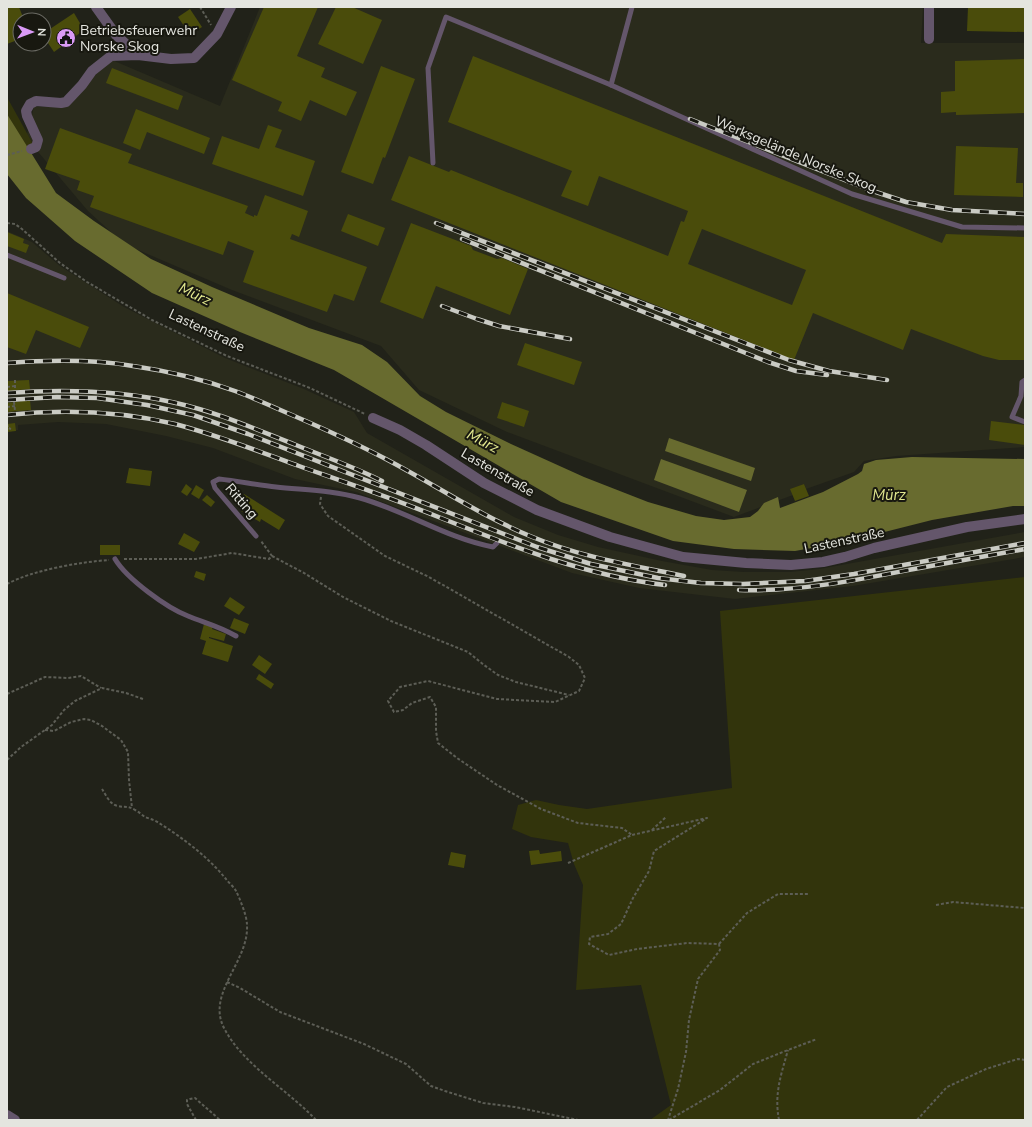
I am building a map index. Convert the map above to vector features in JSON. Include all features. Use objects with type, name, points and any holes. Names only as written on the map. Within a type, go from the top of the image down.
[{"type":"street","points":[[96,7],[116,35],[138,55]]},
{"type":"street","points":[[31,149],[36,147],[38,140],[27,116],[26,110],[30,104],[36,101],[61,104],[66,102],[82,85],[92,71],[111,56],[138,55],[170,59],[194,58],[216,34],[231,7]]},
{"type":"street","points":[[929,7],[929,39]]},
{"type":"street","name":"Lastenstraße","points":[[373,418],[400,430],[426,445],[484,483],[514,500],[610,537],[683,557],[746,563],[791,565],[823,562],[874,548],[967,527],[1025,519]]},
{"type":"street","points":[[7,1115],[15,1120]]},
{"type":"lane","points":[[611,85],[632,7]]},
{"type":"lane","name":"Werksgelände Norske Skog","points":[[433,163],[428,68],[446,18],[611,85],[852,194],[962,227],[1025,228]]},
{"type":"lane","points":[[7,254],[64,278]]},
{"type":"lane","points":[[1025,380],[1022,382],[1021,396],[1012,417],[1025,422]]},
{"type":"lane","name":"Ritting","points":[[256,536],[215,488],[213,482],[219,479],[276,487],[323,491],[360,498],[440,531],[493,547],[497,543]]},
{"type":"lane","points":[[115,559],[125,571],[150,594],[187,616],[222,628],[236,636]]},
{"type":"path","points":[[200,7],[216,34]]},
{"type":"path","points":[[7,155],[31,149]]},
{"type":"path","name":"Lastenstraße","points":[[7,223],[15,224],[22,229],[60,263],[87,282],[152,320],[227,356],[310,388],[373,418]]},
{"type":"path","points":[[15,380],[15,390]]},
{"type":"path","points":[[7,387],[15,386]]},
{"type":"path","points":[[14,402],[15,411]]},
{"type":"path","points":[[7,407],[15,406]]},
{"type":"path","points":[[7,424],[8,428],[12,429],[7,430]]},
{"type":"path","points":[[323,491],[320,504],[328,516],[385,556],[429,577],[569,656],[579,665],[585,678],[579,691],[555,702],[497,699],[428,680],[400,687],[388,701],[394,712],[403,710],[412,703],[430,697],[436,707],[436,731],[438,743],[457,758],[497,785],[542,809],[578,823],[622,828],[632,835]]},
{"type":"path","name":"Ritting","points":[[256,536],[272,556]]},
{"type":"path","points":[[7,584],[47,570],[91,561],[115,559],[196,559],[232,553],[269,559],[272,556],[304,573],[343,597],[391,621],[468,652],[498,675],[516,682],[570,695]]},
{"type":"path","points":[[7,694],[46,677],[68,678],[81,676],[102,688],[126,693],[143,699]]},
{"type":"path","points":[[7,760],[21,747],[52,725],[64,710],[75,702],[102,688]]},
{"type":"path","points":[[45,730],[54,731],[70,722],[84,719],[91,720],[102,726],[121,740],[128,752],[132,808]]},
{"type":"path","points":[[102,789],[110,801],[118,806],[127,806],[132,808],[145,817],[158,822],[197,850],[218,869],[235,890],[248,927],[241,956],[220,997],[220,1011],[223,1027],[239,1051],[316,1120]]},
{"type":"path","points":[[651,831],[666,817]]},
{"type":"path","points":[[568,863],[632,835],[707,818],[654,851],[649,871],[633,898],[621,924],[608,934],[590,936],[589,944],[609,955],[637,949],[687,943],[719,944]]},
{"type":"path","points":[[719,944],[746,913],[778,894],[808,894]]},
{"type":"path","points":[[936,905],[953,902],[1025,908]]},
{"type":"path","points":[[668,1120],[678,1089],[686,1052],[689,1020],[698,980],[720,950],[719,944]]},
{"type":"path","points":[[227,982],[280,1012],[364,1044],[406,1064],[431,1086],[484,1103],[515,1107],[578,1120]]},
{"type":"path","points":[[668,1120],[720,1090],[753,1064],[817,1039]]},
{"type":"path","points":[[779,1120],[777,1092],[788,1050]]},
{"type":"path","points":[[917,1120],[947,1087],[986,1069],[1018,1059],[1025,1060]]},
{"type":"path","points":[[196,1120],[187,1104],[187,1100],[190,1098],[195,1098],[220,1120]]},
{"type":"shaded area","points":[[260,7],[923,7],[921,43],[1025,43],[1025,447],[896,456],[864,461],[854,472],[806,489],[804,484],[791,489],[793,495],[734,517],[507,432],[419,390],[381,346],[232,290],[124,244],[88,211],[39,153],[27,134],[34,107],[65,106],[84,85],[112,60],[220,106]]},
{"type":"shaded area","points":[[7,97],[33,144],[26,146],[7,114]]},
{"type":"shaded area","points":[[7,231],[32,242],[60,266],[124,307],[225,358],[304,389],[354,412],[367,433],[514,517],[558,535],[598,547],[662,561],[712,570],[744,572],[790,572],[819,569],[1025,532],[1025,557],[853,586],[735,599],[639,588],[572,573],[356,492],[295,479],[213,448],[166,436],[106,424],[58,422],[18,425],[18,430],[7,432]]},
{"type":"shaded area","points":[[1025,577],[1025,1120],[650,1120],[671,1105],[641,985],[576,990],[583,885],[574,864],[568,843],[531,837],[512,829],[518,805],[536,800],[587,809],[732,788],[720,611]]},
{"type":"water","name":"Mürz","points":[[7,114],[56,193],[94,221],[151,259],[212,287],[309,328],[362,345],[387,362],[420,396],[446,412],[511,444],[584,477],[648,502],[696,516],[724,520],[750,517],[758,511],[764,503],[778,497],[780,508],[823,492],[858,474],[862,471],[864,464],[876,460],[912,457],[1025,459],[1025,506],[1013,506],[932,520],[845,542],[795,551],[734,549],[673,541],[561,502],[334,370],[240,332],[152,293],[75,241],[26,198],[7,174]]},
{"type":"water","points":[[669,438],[755,468],[751,481],[665,451]]},
{"type":"water","points":[[661,459],[747,490],[739,512],[654,480]]},
{"type":"building","points":[[7,7],[19,7],[21,12],[12,12],[12,42],[7,44]]},
{"type":"building","points":[[264,7],[318,7],[297,56],[325,68],[321,77],[357,92],[346,116],[310,100],[301,121],[278,111],[282,102],[232,80]]},
{"type":"building","points":[[336,7],[352,7],[382,20],[363,64],[318,44]]},
{"type":"building","points":[[968,7],[1025,7],[1025,32],[967,31]]},
{"type":"building","points":[[190,9],[202,27],[190,35],[178,17]]},
{"type":"building","points":[[74,13],[84,30],[54,52],[52,49],[52,28]]},
{"type":"building","points":[[473,56],[942,243],[946,234],[1025,237],[1025,360],[999,360],[983,356],[911,329],[903,350],[813,313],[794,360],[391,200],[409,156],[449,172],[451,170],[668,256],[681,221],[684,222],[688,211],[599,176],[588,206],[561,196],[572,171],[448,122]],"holes":[[[702,229],[806,270],[792,305],[688,264]]]},
{"type":"building","points":[[1025,59],[1025,113],[956,115],[956,112],[941,113],[941,92],[955,91],[955,61]]},
{"type":"building","points":[[381,66],[415,79],[385,158],[383,157],[373,184],[341,172]]},
{"type":"building","points":[[112,68],[183,96],[178,110],[106,83]]},
{"type":"building","points":[[136,109],[210,138],[204,154],[147,132],[140,150],[123,143]]},
{"type":"building","points":[[268,125],[282,130],[275,147],[315,161],[303,196],[212,164],[222,136],[259,149]]},
{"type":"building","points":[[60,128],[132,154],[128,163],[248,206],[245,213],[254,217],[254,215],[257,216],[265,195],[308,211],[299,237],[292,234],[290,239],[367,267],[354,301],[334,294],[327,312],[243,282],[254,251],[228,241],[223,255],[90,207],[94,196],[77,190],[80,181],[45,169]]},
{"type":"building","points":[[956,146],[1018,148],[1016,183],[1023,183],[1023,197],[954,195]]},
{"type":"building","points":[[348,214],[385,228],[378,246],[341,231]]},
{"type":"building","points":[[411,223],[471,246],[473,250],[497,259],[502,258],[528,269],[510,315],[436,286],[423,319],[380,302]]},
{"type":"building","points":[[7,232],[24,239],[23,243],[29,245],[26,253],[7,246]]},
{"type":"building","points":[[7,293],[89,327],[80,348],[36,330],[26,354],[7,347]]},
{"type":"building","points":[[525,343],[582,362],[574,385],[517,365]]},
{"type":"building","points":[[29,380],[30,389],[7,391],[7,381]]},
{"type":"building","points":[[30,400],[31,410],[7,412],[7,403]]},
{"type":"building","points":[[502,402],[529,411],[524,427],[497,418]]},
{"type":"building","points":[[991,421],[1025,425],[1025,445],[989,440]]},
{"type":"building","points":[[15,423],[16,431],[7,432],[7,424]]},
{"type":"building","points":[[129,468],[152,471],[150,486],[126,483]]},
{"type":"building","points":[[186,484],[192,489],[187,496],[181,492]]},
{"type":"building","points":[[804,484],[809,496],[795,501],[790,489]]},
{"type":"building","points":[[196,485],[204,490],[199,499],[191,494]]},
{"type":"building","points":[[244,494],[285,520],[279,530],[261,519],[260,522],[241,511],[243,506],[239,504]]},
{"type":"building","points":[[207,495],[215,502],[211,507],[202,500]]},
{"type":"building","points":[[184,533],[200,542],[194,552],[178,544]]},
{"type":"building","points":[[100,545],[120,545],[120,555],[100,555]]},
{"type":"building","points":[[196,571],[206,574],[204,581],[194,577]]},
{"type":"building","points":[[230,597],[245,607],[239,615],[224,606]]},
{"type":"building","points":[[234,618],[249,624],[245,634],[230,628]]},
{"type":"building","points":[[204,624],[213,627],[212,629],[226,634],[224,641],[209,638],[233,646],[228,662],[202,654],[206,641],[200,639]]},
{"type":"building","points":[[259,655],[272,664],[265,674],[252,665]]},
{"type":"building","points":[[259,674],[274,684],[271,689],[256,679]]},
{"type":"building","points":[[539,850],[540,854],[561,851],[562,861],[531,865],[529,851]]},
{"type":"building","points":[[451,852],[466,855],[464,868],[448,865]]},
{"type":"railway","points":[[690,119],[870,190],[906,202],[952,210],[1025,214]]},
{"type":"railway","points":[[436,223],[789,360],[829,371],[887,380]]},
{"type":"railway","points":[[462,239],[768,362],[796,371],[827,375]]},
{"type":"railway","points":[[442,306],[499,326],[570,339]]},
{"type":"railway","points":[[7,363],[39,361],[102,362],[159,370],[210,383],[235,391],[369,450],[491,518],[530,536],[568,550],[587,555],[684,576]]},
{"type":"railway","points":[[7,393],[50,391],[113,393],[134,395],[176,403],[207,411],[237,422],[351,467],[382,481]]},
{"type":"railway","points":[[7,400],[57,397],[97,398],[147,405],[193,415],[248,434],[537,547],[591,564],[658,578],[701,583],[743,584],[805,581],[854,574],[1025,543]]},
{"type":"railway","points":[[7,415],[49,412],[91,412],[133,416],[175,424],[253,449],[423,511],[523,550],[607,575],[665,585]]},
{"type":"railway","points":[[739,590],[783,589],[827,584],[1025,549]]},
{"type":"place","name":"Betriebsfeuerwehr Norske Skog","points":[[66,38]]}]
